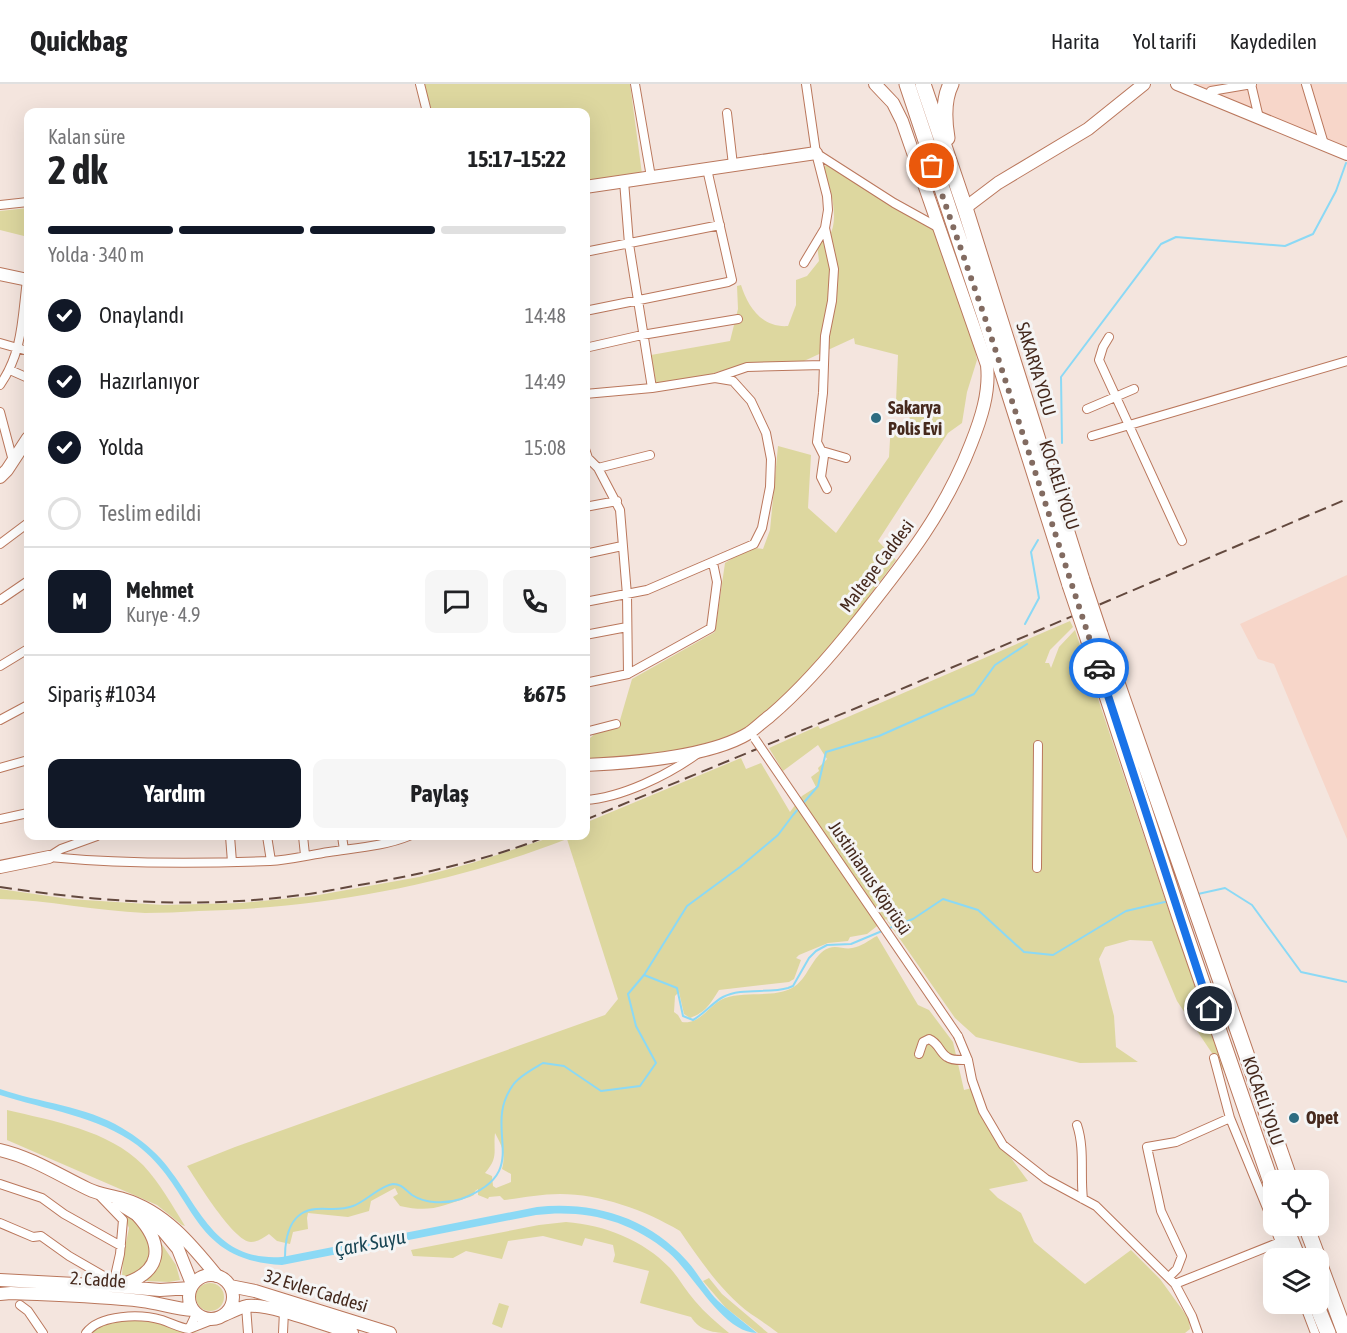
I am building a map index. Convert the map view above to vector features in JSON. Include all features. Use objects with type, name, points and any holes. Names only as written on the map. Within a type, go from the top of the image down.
[{"type":"highway","points":[[901,84],[947,227]]},
{"type":"highway","points":[[907,84],[947,227]]},
{"type":"highway","points":[[922,84],[951,171]]},
{"type":"highway","points":[[951,84],[947,93],[945,124],[951,171]]},
{"type":"highway","name":"SAKARYA YOLU","points":[[951,171],[965,208],[1076,582]]},
{"type":"highway","name":"KOCAELİ YOLU","points":[[947,227],[1076,582]]},
{"type":"highway","points":[[1076,582],[1184,876],[1286,1170]]},
{"type":"highway","name":"KOCAELİ YOLU","points":[[1095,637],[1181,921],[1267,1170]]},
{"type":"highway","points":[[1329,1289],[1345,1333]]},
{"type":"highway","points":[[1318,1314],[1320,1330]]},
{"type":"street","points":[[420,84],[426,108]]},
{"type":"street","points":[[635,84],[651,177]]},
{"type":"street","points":[[804,263],[825,228],[828,210],[827,196],[816,153],[806,84]]},
{"type":"street","name":"Maltepe Caddesi","points":[[590,765],[616,764],[702,751],[752,736],[837,648],[931,526],[949,495],[977,429],[987,386],[987,365],[947,227],[902,121],[893,103],[876,84]]},
{"type":"street","points":[[965,208],[998,183],[1088,129],[1144,84]]},
{"type":"street","points":[[1177,84],[1211,91],[1259,118],[1347,154]]},
{"type":"street","points":[[1211,91],[1252,84],[1259,118]]},
{"type":"street","points":[[1306,84],[1324,144]]},
{"type":"street","points":[[727,113],[733,165]]},
{"type":"street","points":[[590,186],[816,153],[894,203],[947,227]]},
{"type":"street","points":[[590,310],[732,280],[707,169]]},
{"type":"street","points":[[624,181],[629,244],[652,388]]},
{"type":"street","points":[[0,205],[24,202]]},
{"type":"street","points":[[590,251],[720,225]]},
{"type":"street","points":[[825,228],[834,270],[832,301],[825,336],[818,441],[824,456],[821,477],[827,489]]},
{"type":"street","points":[[0,274],[24,279]]},
{"type":"street","points":[[0,385],[10,370],[19,348],[24,310]]},
{"type":"street","points":[[590,347],[642,335],[738,319]]},
{"type":"street","points":[[1109,337],[1103,346],[1100,360],[1182,542]]},
{"type":"street","points":[[0,343],[24,350]]},
{"type":"street","points":[[1092,436],[1347,362]]},
{"type":"street","points":[[590,394],[652,388],[715,378],[747,367],[823,365]]},
{"type":"street","points":[[10,370],[24,376]]},
{"type":"street","points":[[590,602],[647,590],[754,544],[762,528],[770,487],[771,459],[766,433],[751,401],[733,381],[715,378]]},
{"type":"street","points":[[1087,409],[1134,388]]},
{"type":"street","points":[[0,412],[13,461]]},
{"type":"street","points":[[0,477],[24,444]]},
{"type":"street","points":[[822,451],[846,458]]},
{"type":"street","points":[[598,468],[650,455]]},
{"type":"street","points":[[590,459],[598,468],[620,510],[627,595],[628,674]]},
{"type":"street","points":[[590,506],[617,501]]},
{"type":"street","points":[[0,544],[24,526]]},
{"type":"street","points":[[590,553],[622,546]]},
{"type":"street","points":[[590,682],[628,674],[711,627],[717,582],[713,562]]},
{"type":"street","points":[[0,600],[24,584]]},
{"type":"street","points":[[590,633],[627,627]]},
{"type":"street","points":[[0,666],[24,651]]},
{"type":"street","points":[[0,720],[24,707]]},
{"type":"street","points":[[590,731],[616,724]]},
{"type":"street","name":"Justinianus Köprüsü","points":[[752,736],[958,1036],[968,1060],[972,1080],[983,1111],[1003,1145],[1046,1179],[1096,1206],[1172,1281],[1192,1316],[1198,1333]]},
{"type":"street","points":[[1037,868],[1038,745]]},
{"type":"street","points":[[590,799],[643,783],[681,765],[702,751]]},
{"type":"street","points":[[0,768],[24,761]]},
{"type":"street","points":[[0,819],[24,814]]},
{"type":"street","points":[[49,857],[62,849],[86,840]]},
{"type":"street","points":[[230,840],[232,862]]},
{"type":"street","points":[[268,840],[271,861]]},
{"type":"street","points":[[303,840],[305,855]]},
{"type":"street","points":[[343,840],[344,850]]},
{"type":"street","points":[[0,867],[49,857],[151,863],[271,861],[344,850],[381,840],[399,840]]},
{"type":"street","points":[[918,1054],[923,1042],[929,1039],[936,1042],[945,1056],[950,1059],[968,1060]]},
{"type":"street","points":[[1214,1058],[1230,1118],[1263,1198]]},
{"type":"street","points":[[1172,1281],[1182,1256],[1161,1211],[1147,1147],[1176,1142],[1230,1118]]},
{"type":"street","points":[[1077,1125],[1082,1154],[1080,1180],[1083,1199]]},
{"type":"street","points":[[0,1149],[15,1153],[103,1195],[163,1232],[178,1249],[191,1286],[189,1295],[194,1312],[189,1329]]},
{"type":"street","points":[[0,1184],[42,1198],[64,1214],[121,1246]]},
{"type":"street","points":[[103,1195],[123,1220],[115,1285]]},
{"type":"street","points":[[86,1333],[106,1318],[148,1317],[189,1329],[195,1328],[220,1317],[231,1305],[233,1299],[230,1286],[165,1220],[122,1198],[103,1195]]},
{"type":"street","points":[[0,1223],[33,1237],[41,1236],[115,1285],[130,1282],[143,1275],[154,1260],[156,1249],[153,1236],[138,1216]]},
{"type":"street","points":[[1278,1236],[1282,1248]]},
{"type":"street","points":[[1172,1281],[1280,1242]]},
{"type":"street","points":[[191,1286],[204,1276],[218,1276]]},
{"type":"street","name":"2. Cadde","points":[[0,1280],[115,1285],[160,1290],[191,1286]]},
{"type":"street","name":"32 Evler Caddesi","points":[[230,1286],[255,1291],[390,1333]]},
{"type":"street","name":"2. Cadde","points":[[0,1294],[144,1301],[194,1312]]},
{"type":"street","points":[[20,1305],[28,1311],[43,1333]]},
{"type":"street","points":[[246,1306],[248,1333]]},
{"type":"street","name":"32 Evler Caddesi","points":[[220,1317],[246,1306],[284,1311],[352,1333]]},
{"type":"street","points":[[283,1333],[284,1311]]},
{"type":"street","points":[[194,1312],[202,1317],[220,1317]]},
{"type":"street","points":[[1310,1314],[1320,1330]]},
{"type":"shaded area","points":[[424,84],[630,84],[642,174],[590,180],[590,108],[431,108]]},
{"type":"shaded area","points":[[1193,84],[1347,84],[1347,147]]},
{"type":"shaded area","points":[[826,165],[938,233],[971,330],[977,360],[967,392],[962,423],[948,433],[878,541],[896,560],[850,622],[775,707],[733,737],[702,748],[590,762],[590,738],[598,731],[618,727],[632,679],[715,632],[725,563],[748,550],[763,549],[770,530],[778,446],[811,455],[808,508],[836,533],[889,457],[891,422],[909,424],[910,413],[896,402],[898,355],[855,344],[854,338],[804,361],[738,367],[703,378],[656,383],[651,355],[730,341],[738,309],[737,286],[741,285],[752,308],[764,320],[779,326],[788,326],[796,305],[796,280],[807,276],[819,261],[817,244],[825,240],[833,226],[832,196],[821,169]]},
{"type":"shaded area","points":[[24,208],[24,236],[0,230],[0,211]]},
{"type":"shaded area","points":[[1347,575],[1347,839],[1274,664],[1258,659],[1240,624]]},
{"type":"shaded area","points":[[1070,621],[1073,627],[1050,650],[1045,663],[1049,663],[1051,668],[1059,647],[1075,630],[1168,908],[1228,1070],[1224,1071],[1177,1001],[1152,941],[1130,940],[1105,947],[1099,959],[1114,1016],[1116,1047],[1138,1062],[1080,1063],[976,1037],[955,1018],[886,919],[867,934],[850,937],[848,941],[828,943],[799,955],[796,958],[801,960],[794,979],[789,982],[719,990],[704,1010],[690,1018],[684,1014],[679,992],[675,996],[674,1012],[682,1022],[689,1022],[700,1017],[725,998],[785,991],[802,979],[823,951],[832,947],[855,947],[877,936],[918,1005],[929,1010],[953,1042],[964,1090],[972,1088],[1005,1150],[1028,1181],[989,1189],[1021,1213],[1034,1242],[1085,1284],[1131,1250],[1160,1279],[1189,1319],[1190,1329],[1185,1333],[778,1333],[740,1306],[730,1296],[712,1276],[680,1231],[637,1210],[606,1200],[575,1195],[560,1194],[504,1200],[500,1196],[488,1199],[478,1195],[478,1189],[470,1197],[436,1208],[420,1209],[400,1206],[393,1197],[398,1194],[395,1188],[371,1201],[369,1211],[348,1217],[308,1213],[308,1229],[293,1232],[290,1244],[277,1241],[269,1234],[254,1242],[244,1239],[216,1210],[187,1166],[605,1015],[618,999],[567,840],[590,840],[590,821],[741,758],[746,769],[761,763],[790,812],[802,796],[816,787],[811,777],[819,771],[818,768],[827,759],[818,745],[783,771],[769,748],[818,726],[820,729]],"holes":[[[495,1133],[501,1146],[502,1169],[511,1174],[511,1182],[496,1188],[493,1186],[492,1176],[485,1173],[494,1158]]]},
{"type":"shaded area","points":[[543,840],[564,840],[478,869],[432,881],[386,891],[292,905],[145,913],[0,899],[0,889],[69,899],[163,905],[242,903],[313,896],[419,877]]},
{"type":"shaded area","points":[[7,1110],[79,1128],[129,1153],[155,1179],[185,1226],[157,1205],[7,1140]]},
{"type":"shaded area","points":[[123,1214],[142,1226],[152,1253],[144,1271],[122,1278],[129,1228]]},
{"type":"shaded area","points":[[566,1222],[609,1230],[648,1249],[670,1268],[699,1305],[729,1333],[708,1330],[691,1317],[640,1303],[649,1271],[613,1262],[615,1255],[613,1245],[585,1238],[582,1246],[543,1236],[508,1241],[502,1259],[466,1251],[453,1258],[413,1256],[411,1250],[539,1225]]},
{"type":"shaded area","points":[[161,1243],[176,1265],[180,1280],[146,1281],[158,1266]]},
{"type":"shaded area","points":[[709,1278],[722,1294],[768,1333],[758,1333],[726,1308],[703,1281]]},
{"type":"shaded area","points":[[210,1283],[220,1287],[224,1297],[220,1307],[210,1311],[200,1307],[196,1297],[200,1287]]},
{"type":"shaded area","points":[[499,1303],[509,1306],[502,1328],[492,1324]]},
{"type":"shaded area","points":[[116,1319],[153,1322],[182,1331],[200,1333],[92,1333]]},
{"type":"water","name":"Çark Suyu","points":[[0,1089],[78,1110],[122,1128],[148,1146],[161,1159],[210,1226],[223,1240],[239,1250],[258,1256],[282,1257],[537,1207],[579,1207],[599,1210],[637,1223],[672,1246],[718,1301],[757,1333],[744,1330],[720,1313],[678,1262],[653,1241],[622,1225],[589,1216],[536,1215],[282,1265],[251,1260],[228,1251],[211,1237],[157,1163],[137,1145],[106,1127],[0,1095]]},
{"type":"waterway","points":[[1062,443],[1061,377],[1161,244],[1176,237],[1285,246],[1313,234],[1336,191],[1346,163]]},
{"type":"waterway","points":[[1025,624],[1039,598],[1031,552],[1038,540]]},
{"type":"waterway","points":[[285,1257],[286,1240],[291,1226],[295,1219],[307,1211],[348,1208],[383,1187],[393,1184],[401,1186],[418,1198],[436,1202],[461,1199],[483,1188],[496,1176],[502,1163],[504,1102],[513,1085],[526,1073],[543,1063],[564,1066],[601,1091],[640,1086],[656,1063],[636,1026],[628,994],[644,975],[687,906],[740,867],[778,835],[818,786],[826,752],[879,736],[974,694],[995,665],[1027,644]]},
{"type":"waterway","points":[[1198,894],[1225,888],[1252,905],[1301,972],[1347,982]]},
{"type":"waterway","points":[[887,929],[913,919],[943,899],[978,910],[1024,952],[1053,955],[1126,911],[1169,901]]},
{"type":"waterway","points":[[644,975],[677,988],[683,1016],[693,1020],[719,999],[730,994],[780,990],[793,986],[809,958],[816,951],[827,945],[851,944],[882,931]]},
{"type":"railway","points":[[590,818],[878,699],[1347,499]]},
{"type":"railway","points":[[0,887],[75,897],[150,902],[225,902],[262,899],[319,892],[420,873],[464,863],[538,840]]},
{"type":"way so far","points":[[932,166],[985,318],[1099,668]]},
{"type":"place","name":"Sakarya Polis Evi","points":[[876,418]]},
{"type":"place","name":"Opet","points":[[1294,1118]]},
{"type":"route","points":[[1099,668],[1210,1009]]}]
